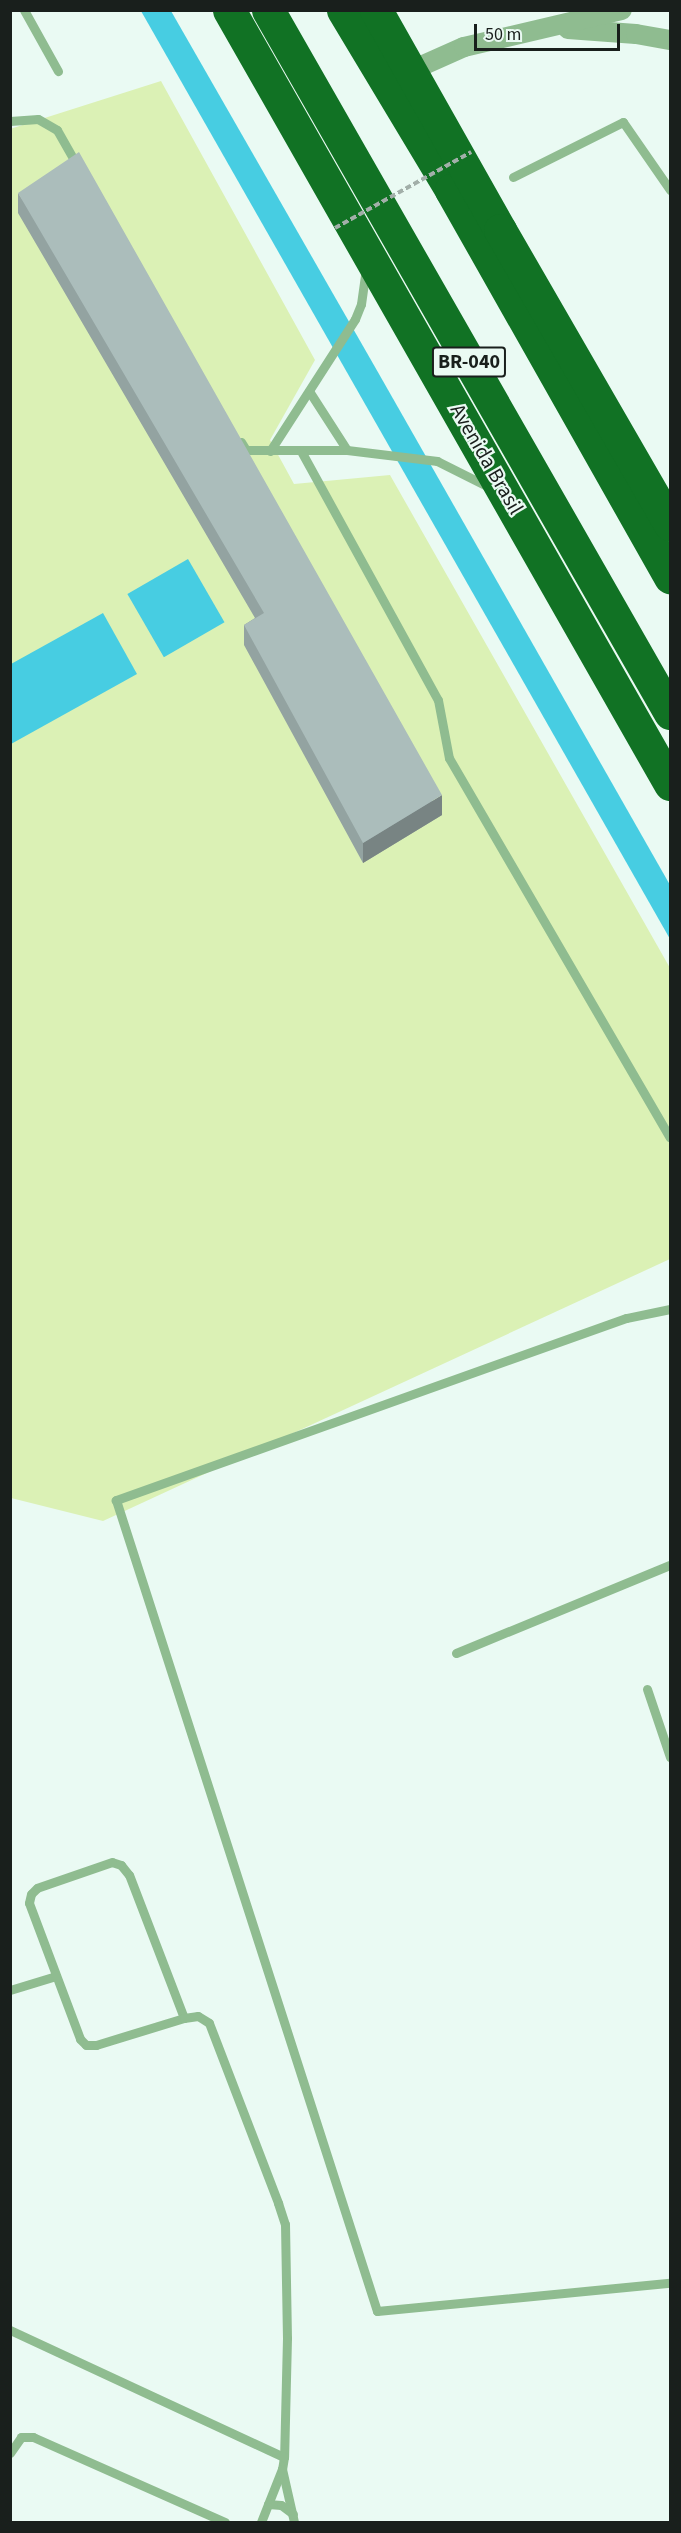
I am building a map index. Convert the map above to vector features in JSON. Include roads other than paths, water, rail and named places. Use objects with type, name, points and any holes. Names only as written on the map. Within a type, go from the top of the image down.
[{"type":"highway","name":"Avenida Brasil","points":[[229,10],[369,252],[670,784]]},
{"type":"highway","name":"Avenida Brasil","points":[[268,10],[670,713]]},
{"type":"highway","name":"BR-040","points":[[344,10],[451,190],[670,577]]},
{"type":"highway","points":[[376,10],[670,524]]},
{"type":"street","points":[[410,71],[464,47],[622,10]]},
{"type":"street","points":[[548,28],[636,34],[670,40]]},
{"type":"lane","points":[[24,10],[58,71]]},
{"type":"lane","points":[[10,121],[38,119],[57,130],[81,171]]},
{"type":"lane","points":[[513,177],[623,122],[670,190]]},
{"type":"lane","points":[[270,451],[355,319],[361,304],[369,252]]},
{"type":"lane","points":[[309,391],[347,450]]},
{"type":"lane","points":[[234,429],[246,450],[347,450],[437,461],[507,496]]},
{"type":"lane","points":[[300,451],[438,700],[449,758],[670,1137]]},
{"type":"lane","points":[[670,1310],[626,1318],[116,1500],[376,2311],[670,2283]]},
{"type":"lane","points":[[456,1653],[670,1565]]},
{"type":"lane","points":[[647,1689],[670,1757]]},
{"type":"lane","points":[[184,2018],[129,1875],[121,1865],[112,1862],[37,1888],[31,1894],[29,1903],[80,2039],[86,2045],[96,2045],[184,2018],[198,2016],[209,2023],[285,2224],[287,2338],[284,2457],[282,2469],[261,2523]]},
{"type":"lane","points":[[10,1990],[56,1976]]},
{"type":"lane","points":[[10,2330],[284,2457]]},
{"type":"lane","points":[[10,2453],[21,2437],[33,2437],[225,2523]]},
{"type":"lane","points":[[282,2469],[294,2519]]},
{"type":"lane","points":[[268,2504],[281,2505],[294,2519]]},
{"type":"water","points":[[141,11],[171,11],[375,367],[670,885],[670,939]]},
{"type":"water","points":[[188,559],[224,622],[164,657],[127,594]]},
{"type":"water","points":[[103,613],[137,674],[11,744],[11,664]]}]
